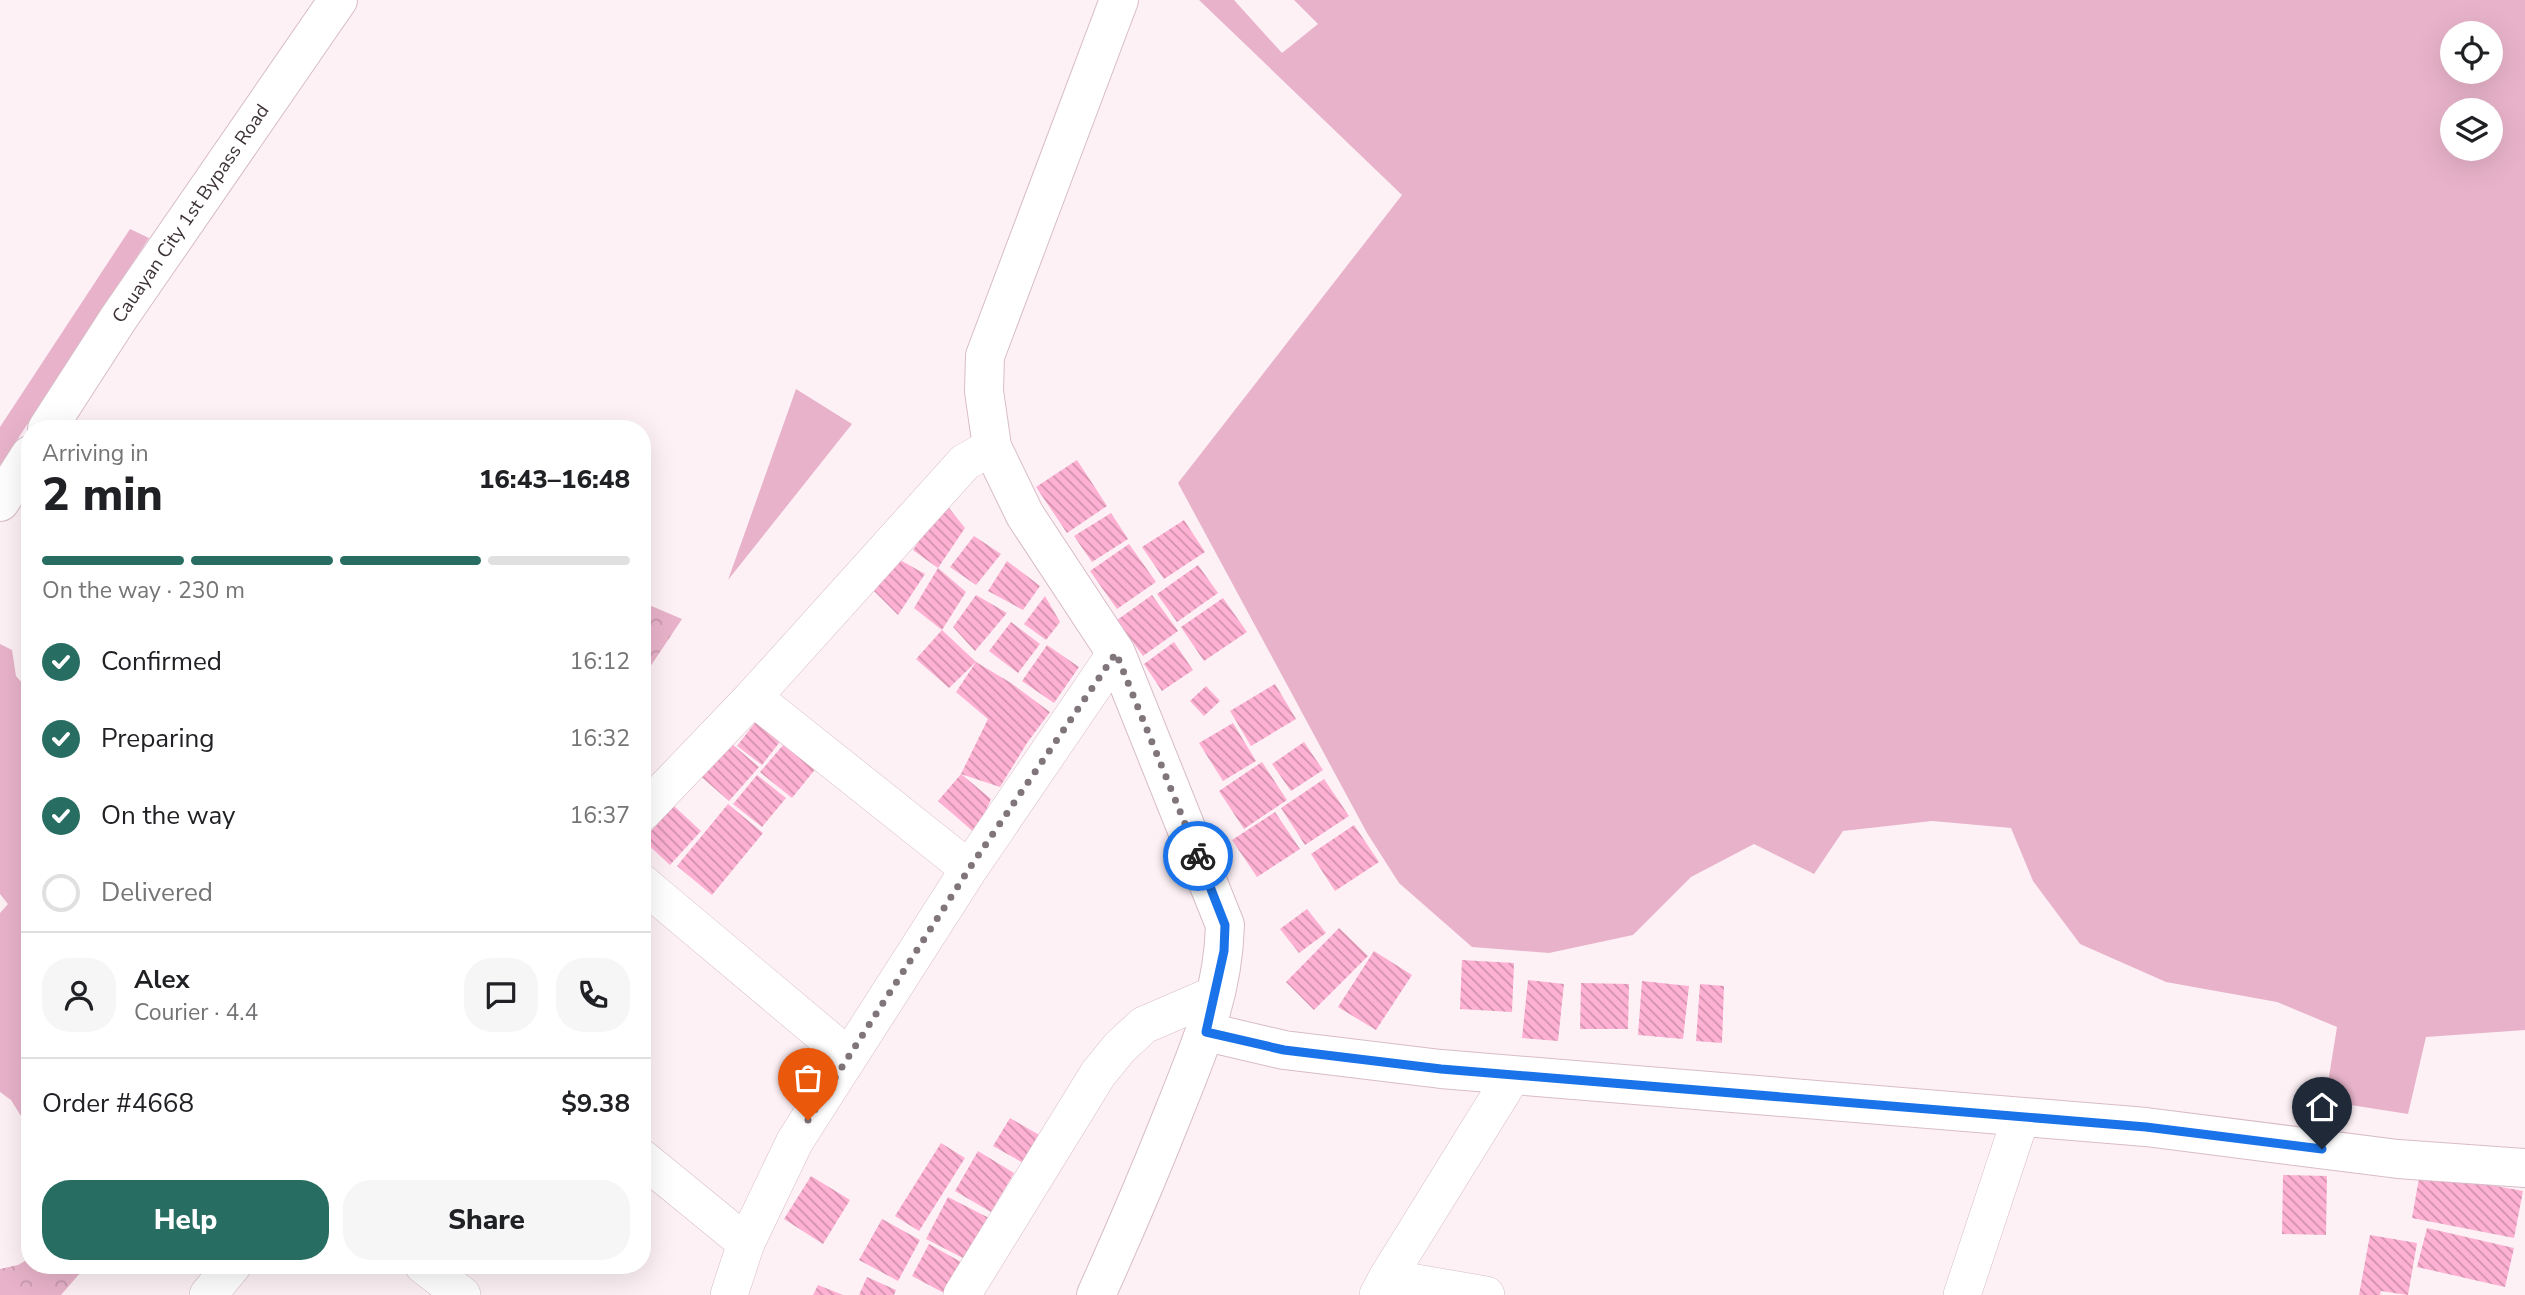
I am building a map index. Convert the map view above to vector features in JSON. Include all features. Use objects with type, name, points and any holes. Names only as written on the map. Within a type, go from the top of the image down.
[{"type":"street","name":"Cauayan City 1st Bypass Road","points":[[53,420],[118,319],[338,0]]},
{"type":"street","points":[[1096,1295],[1139,1200],[1206,1032],[1224,951],[1225,925],[1116,653],[1025,515],[992,447],[984,391],[985,356],[1119,0]]},
{"type":"street","points":[[651,804],[753,697],[965,462],[992,447]]},
{"type":"street","points":[[0,502],[21,469]]},
{"type":"street","points":[[729,1295],[746,1243],[795,1141],[969,869],[1116,653]]},
{"type":"street","points":[[753,697],[969,869]]},
{"type":"street","points":[[651,891],[848,1056]]},
{"type":"street","points":[[962,1295],[1091,1085],[1120,1047],[1144,1025],[1216,994]]},
{"type":"street","points":[[1206,1032],[1284,1050],[1512,1076],[2146,1127],[2398,1158],[2525,1168]]},
{"type":"street","points":[[1486,1295],[1382,1287],[1512,1076]]},
{"type":"street","points":[[1962,1295],[2021,1117]]},
{"type":"street","points":[[651,1165],[746,1243]]},
{"type":"street","points":[[208,1295],[226,1274]]},
{"type":"street","points":[[435,1274],[462,1295]]},
{"type":"green space","points":[[1199,0],[1234,0],[1282,53],[1318,24],[1294,0],[2525,0],[2525,1030],[2426,1037],[2408,1114],[2325,1101],[2337,1027],[2277,1002],[2166,982],[2080,944],[2033,881],[2011,828],[1932,821],[1843,831],[1814,874],[1754,844],[1691,877],[1633,935],[1549,953],[1472,947],[1399,883],[1367,833],[1178,483],[1402,195]]},
{"type":"green space","points":[[130,229],[149,238],[30,420],[21,420],[21,434],[0,466],[0,427]]},
{"type":"green space","points":[[796,389],[852,424],[728,580]]},
{"type":"green space","points":[[651,606],[682,619],[651,666]]},
{"type":"green space","points":[[0,644],[12,650],[16,676],[21,682],[21,1116],[11,1100],[0,1092],[0,913],[8,904],[0,894]]},
{"type":"green space","points":[[21,1263],[21,1274],[79,1274],[61,1295],[0,1295],[0,1269]]},
{"type":"building","points":[[1077,460],[1107,506],[1067,533],[1036,487]]},
{"type":"building","points":[[945,503],[965,528],[938,568],[913,550]]},
{"type":"building","points":[[1111,513],[1128,539],[1092,562],[1074,536]]},
{"type":"building","points":[[1184,520],[1205,552],[1164,579],[1142,547]]},
{"type":"building","points":[[974,536],[1001,554],[976,585],[950,567]]},
{"type":"building","points":[[1129,544],[1156,582],[1117,609],[1090,571]]},
{"type":"building","points":[[900,560],[925,574],[898,615],[874,591]]},
{"type":"building","points":[[1007,561],[1040,586],[1023,610],[988,591]]},
{"type":"building","points":[[1198,565],[1218,593],[1177,622],[1157,594]]},
{"type":"building","points":[[938,568],[966,592],[942,630],[914,608]]},
{"type":"building","points":[[976,595],[1007,613],[975,651],[953,627]]},
{"type":"building","points":[[1152,595],[1178,631],[1143,656],[1117,620]]},
{"type":"building","points":[[1045,596],[1060,622],[1046,640],[1024,624]]},
{"type":"building","points":[[1223,598],[1247,632],[1204,661],[1181,627]]},
{"type":"building","points":[[1011,622],[1040,644],[1018,673],[989,651]]},
{"type":"building","points":[[942,630],[976,662],[949,688],[916,659]]},
{"type":"building","points":[[1174,642],[1193,670],[1162,691],[1144,664]]},
{"type":"building","points":[[1047,645],[1079,667],[1054,703],[1022,681]]},
{"type":"building","points":[[976,662],[1011,683],[1050,712],[1000,787],[961,774],[988,719],[956,692]]},
{"type":"building","points":[[1275,684],[1296,719],[1251,746],[1230,711]]},
{"type":"building","points":[[1206,686],[1220,701],[1204,716],[1190,701]]},
{"type":"building","points":[[764,711],[789,730],[762,765],[737,746]]},
{"type":"building","points":[[1233,723],[1256,761],[1223,781],[1199,743]]},
{"type":"building","points":[[790,737],[821,762],[792,798],[760,772]]},
{"type":"building","points":[[726,739],[759,767],[729,801],[697,773]]},
{"type":"building","points":[[1304,742],[1323,770],[1291,791],[1272,764]]},
{"type":"building","points":[[1262,762],[1287,800],[1244,829],[1219,791]]},
{"type":"building","points":[[961,774],[991,799],[976,834],[938,801]]},
{"type":"building","points":[[757,775],[786,798],[762,827],[733,804]]},
{"type":"building","points":[[1324,779],[1349,816],[1305,845],[1281,808]]},
{"type":"building","points":[[728,804],[763,833],[712,895],[677,866]]},
{"type":"building","points":[[674,806],[701,831],[670,865],[651,847],[651,831]]},
{"type":"building","points":[[1275,812],[1300,849],[1257,877],[1232,840]]},
{"type":"building","points":[[1354,825],[1379,862],[1335,891],[1311,854]]},
{"type":"building","points":[[1307,909],[1326,933],[1299,953],[1280,929]]},
{"type":"building","points":[[1339,928],[1368,956],[1314,1010],[1286,982]]},
{"type":"building","points":[[1374,951],[1412,975],[1376,1030],[1338,1007]]},
{"type":"building","points":[[1462,960],[1514,963],[1512,1012],[1460,1009]]},
{"type":"building","points":[[1528,980],[1564,984],[1558,1041],[1522,1038]]},
{"type":"building","points":[[1642,981],[1689,986],[1683,1039],[1638,1035]]},
{"type":"building","points":[[1581,983],[1629,984],[1628,1029],[1580,1029]]},
{"type":"building","points":[[1700,984],[1724,986],[1722,1043],[1696,1041]]},
{"type":"building","points":[[1010,1118],[1041,1136],[1025,1164],[993,1146]]},
{"type":"building","points":[[941,1143],[965,1158],[919,1231],[895,1216]]},
{"type":"building","points":[[978,1151],[1014,1173],[991,1212],[955,1191]]},
{"type":"building","points":[[2420,1172],[2523,1191],[2514,1238],[2412,1218]]},
{"type":"building","points":[[2283,1175],[2327,1176],[2326,1235],[2282,1234]]},
{"type":"building","points":[[811,1176],[850,1200],[823,1244],[784,1219]]},
{"type":"building","points":[[948,1197],[989,1218],[967,1260],[926,1239]]},
{"type":"building","points":[[882,1219],[920,1240],[898,1281],[859,1260]]},
{"type":"building","points":[[2427,1228],[2514,1248],[2505,1287],[2417,1267]]},
{"type":"building","points":[[2370,1235],[2417,1243],[2408,1295],[2381,1291],[2380,1295],[2359,1295]]},
{"type":"building","points":[[929,1244],[961,1262],[944,1293],[912,1276]]},
{"type":"building","points":[[867,1277],[896,1290],[894,1295],[859,1295]]},
{"type":"building","points":[[818,1285],[843,1295],[813,1295]]},
{"type":"way so far","points":[[808,1120],[969,869],[1116,653],[1198,856]]},
{"type":"route","points":[[1198,856],[1225,925],[1224,951],[1206,1032],[1284,1050],[1441,1069],[2146,1127],[2322,1149]]}]
